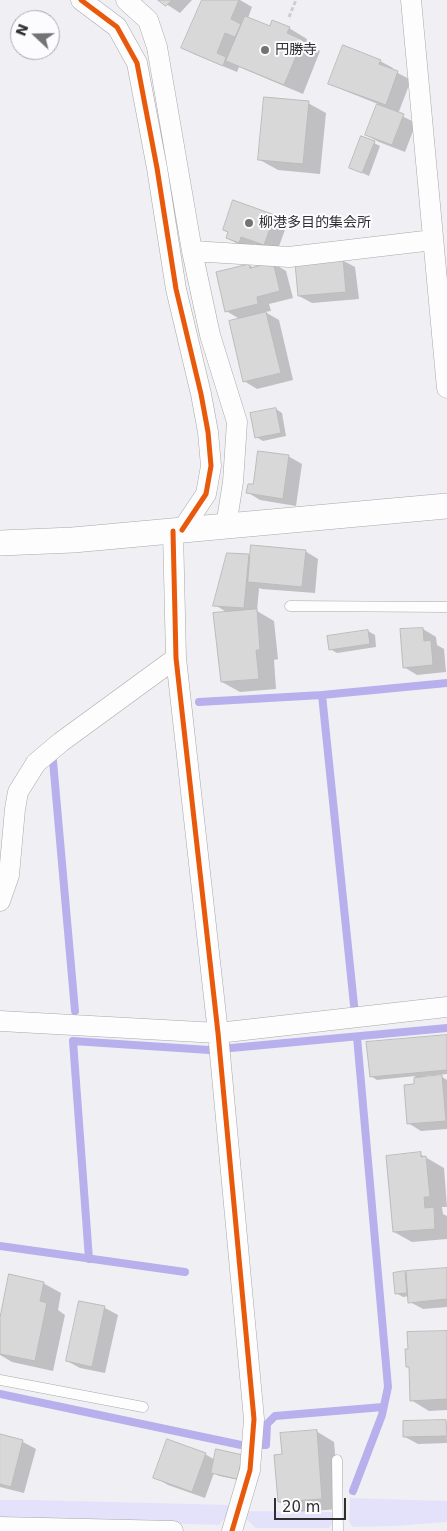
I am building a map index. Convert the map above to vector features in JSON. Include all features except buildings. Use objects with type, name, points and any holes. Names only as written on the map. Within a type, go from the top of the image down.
[{"type":"street","points":[[81,0],[117,27],[138,64],[176,289],[208,432],[211,466],[206,494],[178,531],[176,658],[218,1033],[254,1419],[250,1470],[232,1531]]},
{"type":"street","points":[[126,0],[148,20],[157,47],[192,251],[210,335],[237,422],[233,482],[226,526]]},
{"type":"street","points":[[411,0],[447,388]]},
{"type":"street","points":[[192,251],[289,257],[433,240]]},
{"type":"street","points":[[0,543],[73,540],[447,506]]},
{"type":"street","points":[[0,901],[9,876],[18,792],[36,763],[61,742],[176,658]]},
{"type":"street","points":[[0,1021],[218,1033],[447,1007]]},
{"type":"street","points":[[0,1527],[173,1531]]},
{"type":"lane","points":[[290,606],[447,607]]},
{"type":"lane","points":[[0,1380],[143,1407]]},
{"type":"lane","points":[[337,1460],[338,1531]]},
{"type":"path","points":[[289,17],[296,0]]},
{"type":"shaded area","points":[[350,1498],[447,1501],[447,1522],[353,1527],[349,1522]]},
{"type":"shaded area","points":[[0,1500],[233,1505],[231,1511],[219,1525],[0,1518]]},
{"type":"shaded area","points":[[246,1511],[334,1512],[335,1520],[329,1528],[256,1528],[245,1518]]},
{"type":"waterway","points":[[199,702],[322,695],[447,683]]},
{"type":"waterway","points":[[322,695],[354,1005]]},
{"type":"waterway","points":[[53,761],[75,1011]]},
{"type":"waterway","points":[[231,1048],[447,1028]]},
{"type":"waterway","points":[[353,1491],[382,1415],[388,1387],[357,1037]]},
{"type":"waterway","points":[[89,1259],[73,1041],[209,1050]]},
{"type":"waterway","points":[[0,1246],[185,1272]]},
{"type":"waterway","points":[[0,1394],[241,1445]]},
{"type":"waterway","points":[[257,1445],[266,1445],[267,1424],[275,1416],[383,1407]]},
{"type":"cycle path","points":[[81,0],[117,27],[137,63],[157,168],[176,289],[201,394],[208,432],[211,466],[206,494],[182,530]]},
{"type":"cycle path","points":[[173,531],[176,658],[218,1033],[254,1419],[250,1470],[232,1531]]},
{"type":"place","name":"円勝寺","points":[[265,50]]},
{"type":"place","name":"柳港多目的集会所","points":[[249,223]]}]
